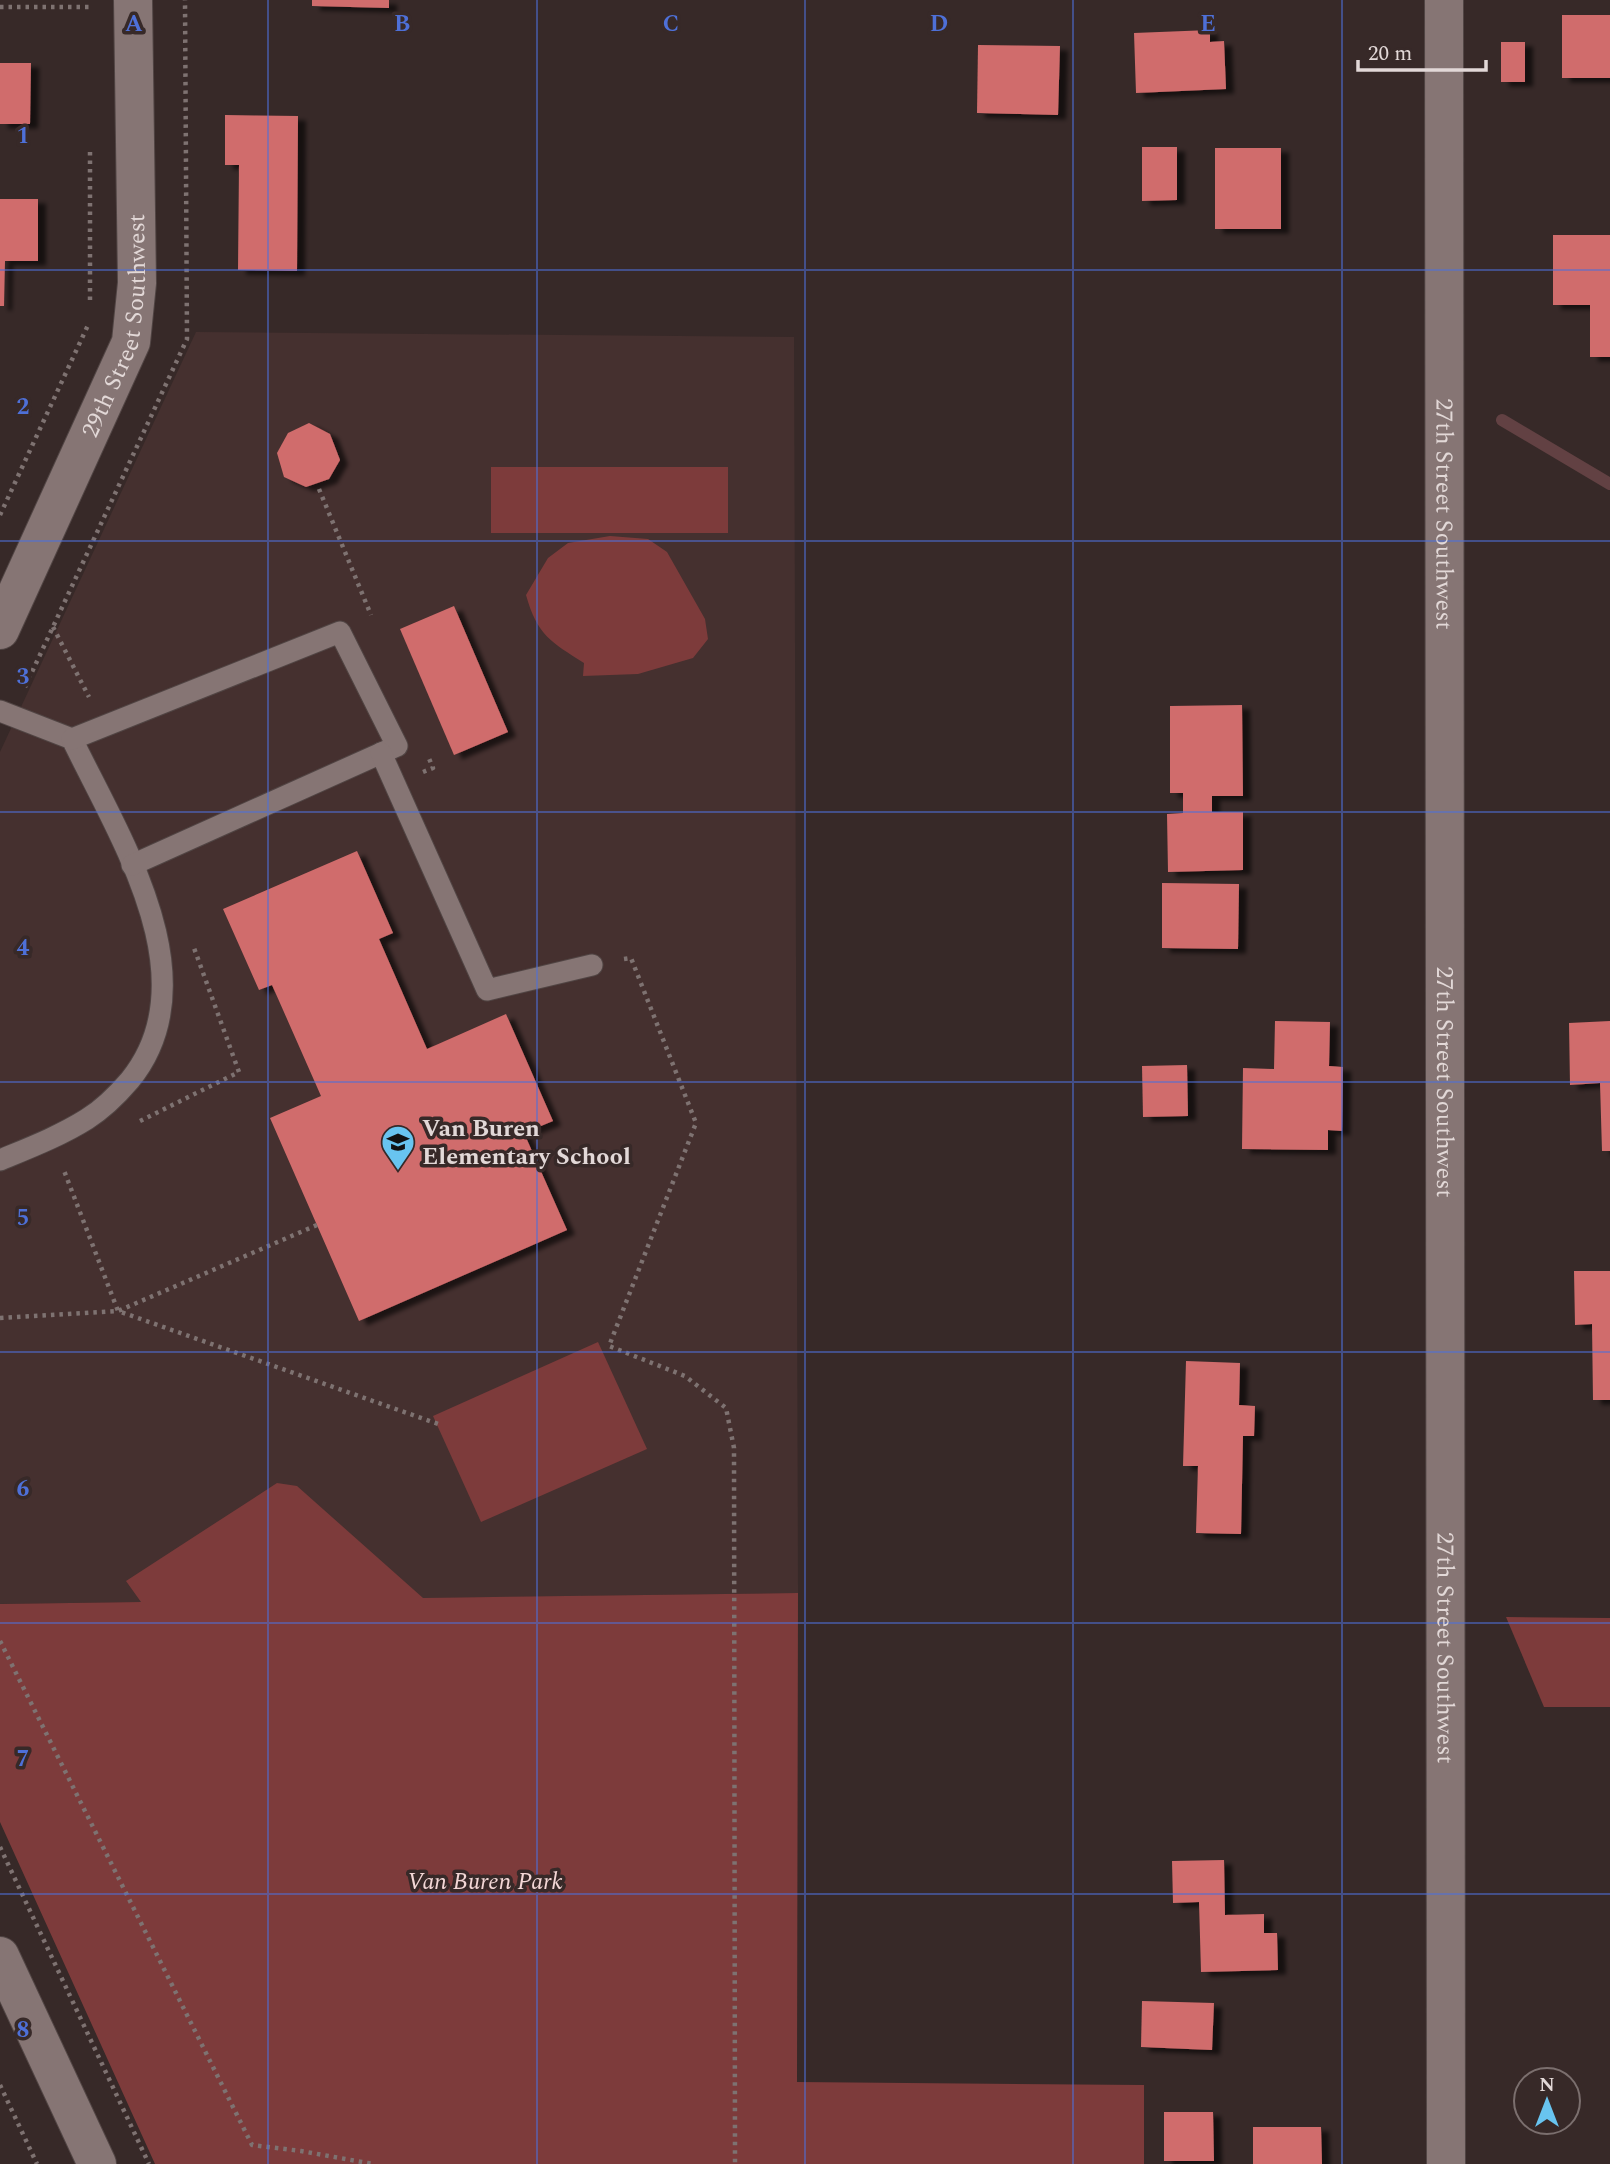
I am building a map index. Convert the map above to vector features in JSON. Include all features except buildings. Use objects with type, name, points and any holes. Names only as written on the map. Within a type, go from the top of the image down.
[{"type":"street","name":"29th Street Southwest","points":[[0,630],[131,342],[136,283],[133,0]]},
{"type":"street","name":"27th Street Southwest","points":[[1444,0],[1446,2164]]},
{"type":"street","points":[[0,1956],[97,2164]]},
{"type":"lane","points":[[0,711],[72,739],[340,632],[397,746],[132,864]]},
{"type":"lane","points":[[0,1160],[88,1118],[118,1094],[142,1065],[156,1036],[162,999],[162,966],[157,933],[132,864],[72,739]]},
{"type":"lane","points":[[381,753],[486,990],[592,965]]},
{"type":"path","points":[[0,6],[90,7],[90,20]]},
{"type":"path","points":[[90,143],[90,307]]},
{"type":"path","points":[[0,515],[90,320]]},
{"type":"path","points":[[53,626],[93,704]]},
{"type":"path","points":[[132,1125],[239,1072],[193,944]]},
{"type":"path","points":[[592,965],[631,958],[695,1123],[608,1346],[685,1376],[726,1408],[734,1448],[735,2164]]},
{"type":"path","points":[[60,1160],[118,1311],[442,1425]]},
{"type":"path","points":[[0,1318],[118,1311],[317,1226]]},
{"type":"path","points":[[0,1641],[252,2145],[373,2164]]},
{"type":"path","points":[[0,1847],[149,2164]]},
{"type":"path","points":[[0,2085],[37,2164]]},
{"type":"shaded area","name":"Van Buren Elementary School","points":[[196,332],[794,337],[798,1593],[0,1604],[0,752]]},
{"type":"green space","points":[[491,467],[728,467],[728,533],[491,533]]},
{"type":"green space","points":[[610,536],[648,539],[667,552],[705,619],[708,639],[693,658],[638,674],[583,676],[584,663],[554,643],[540,629],[526,595],[548,558],[568,543]]},
{"type":"green space","points":[[598,1342],[647,1449],[481,1522],[433,1416]]},
{"type":"green space","name":"Van Buren Park","points":[[277,1483],[297,1486],[423,1598],[798,1593],[797,2082],[1144,2085],[1144,2164],[155,2164],[0,1822],[0,1604],[141,1602],[126,1581]]},
{"type":"green space","points":[[1506,1617],[1610,1618],[1610,1707],[1544,1707]]},
{"type":"waterway","points":[[1502,420],[1610,484]]},
{"type":"place","name":"Van Buren Elementary School","points":[[398,1172]]}]
